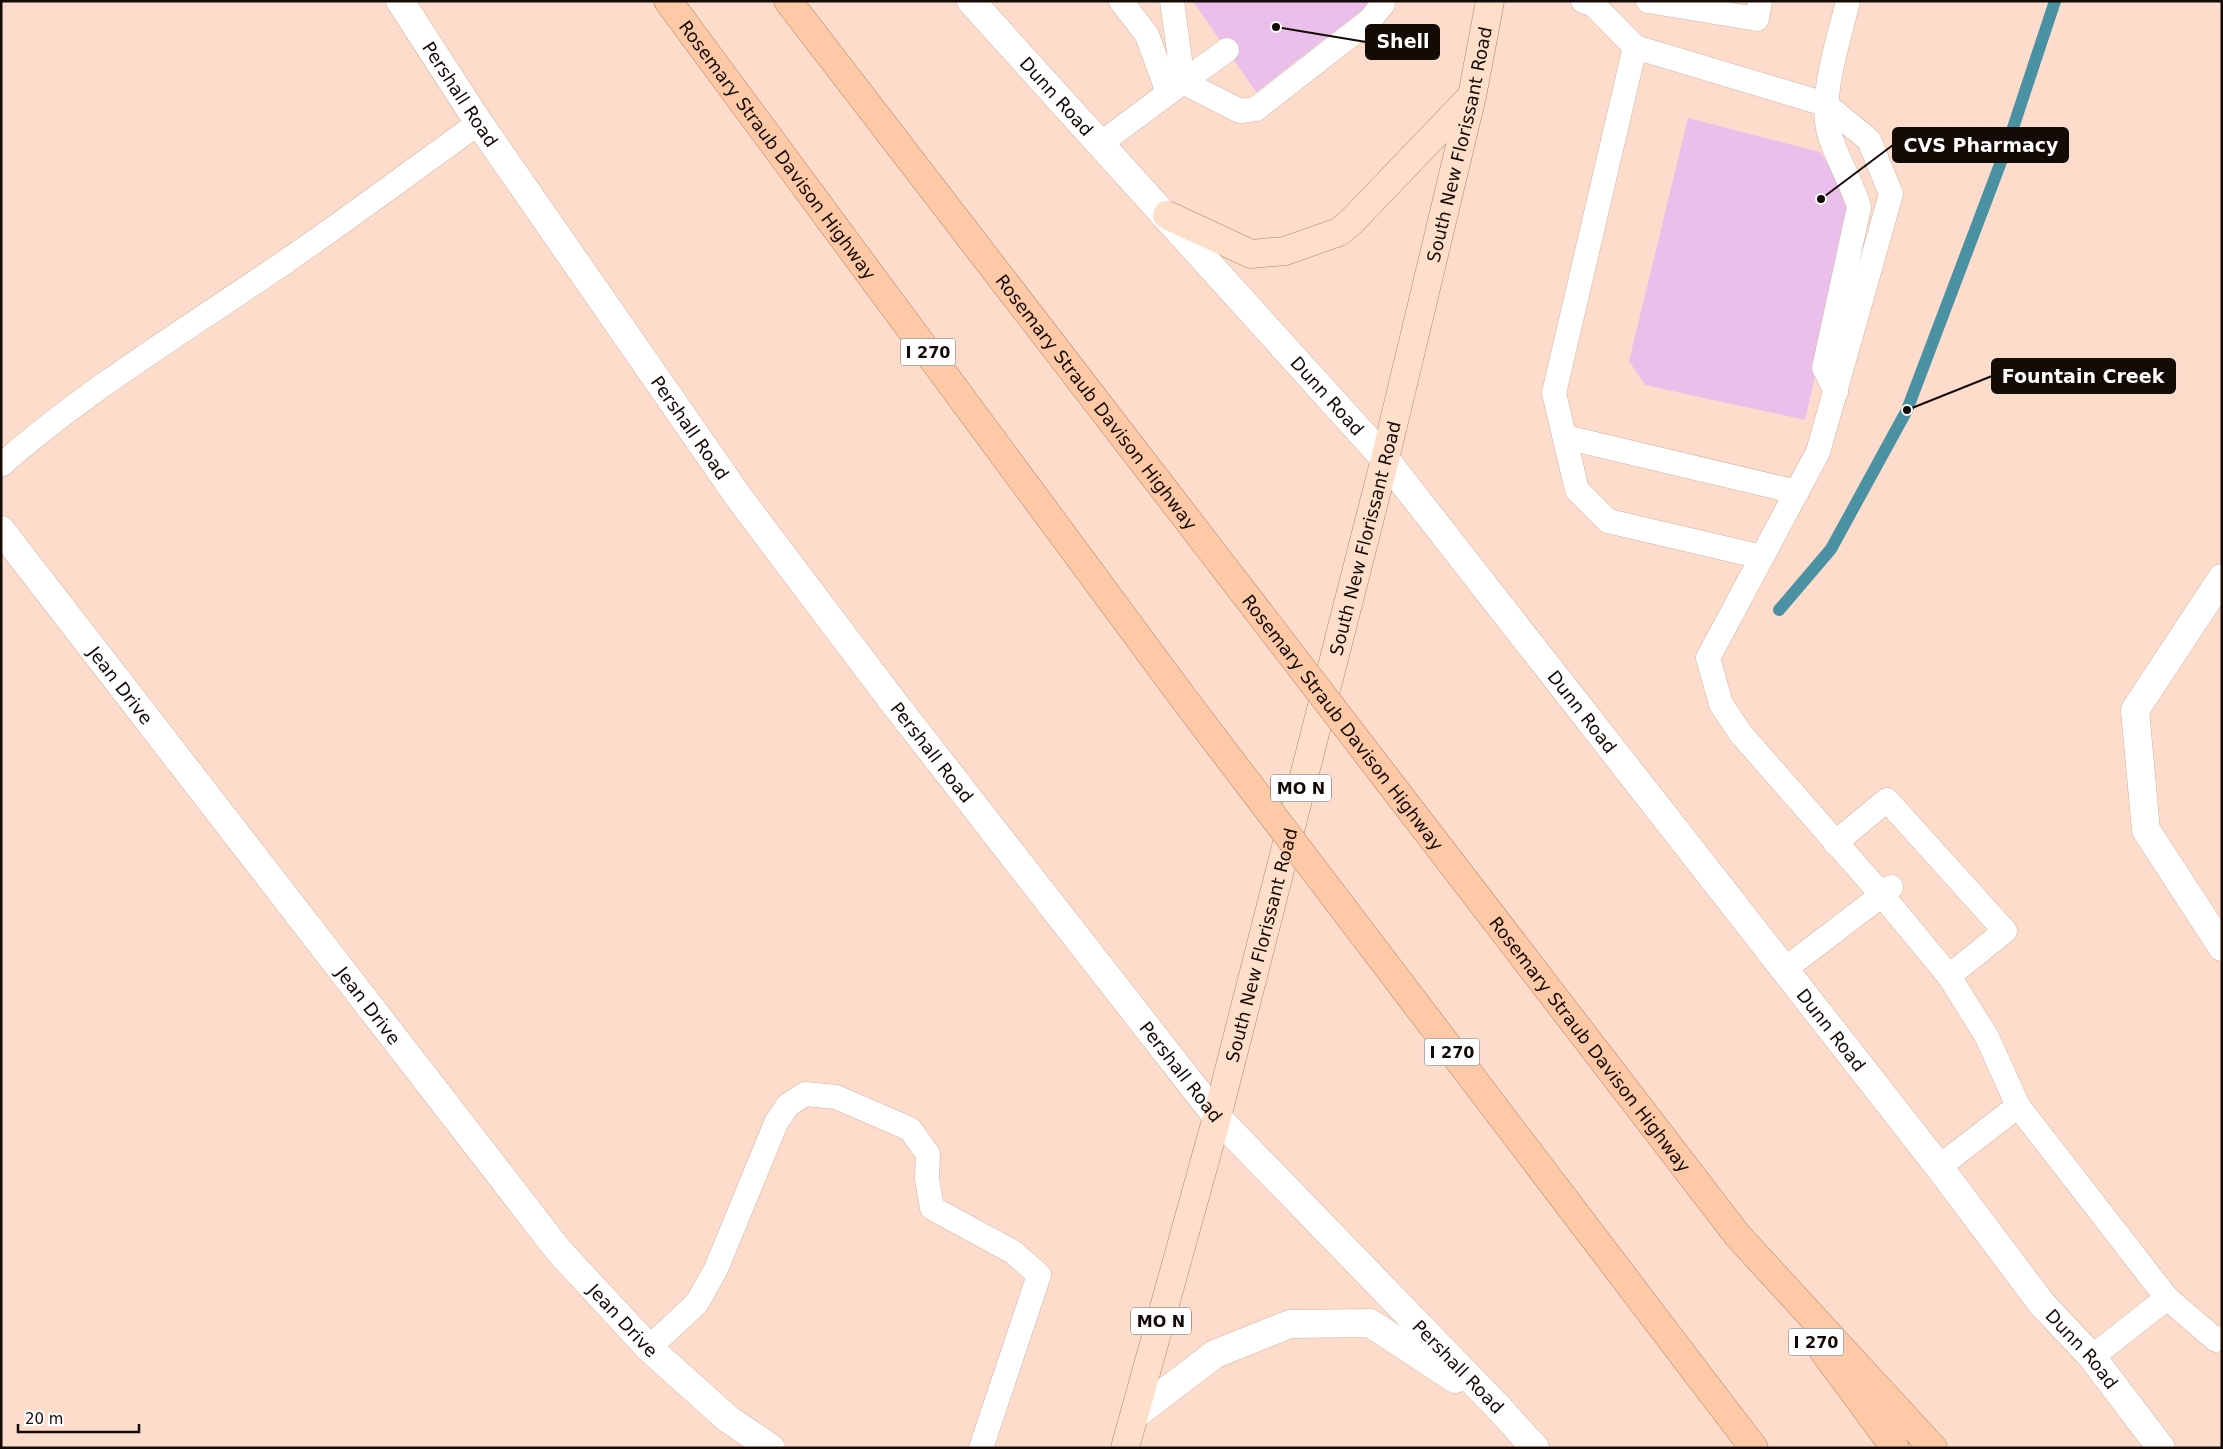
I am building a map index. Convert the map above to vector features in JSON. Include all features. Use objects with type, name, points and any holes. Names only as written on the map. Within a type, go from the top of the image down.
[{"type":"highway","name":"Rosemary Straub Davison Highway","points":[[668,1],[1187,703],[1754,1448]]},
{"type":"highway","name":"Rosemary Straub Davison Highway","points":[[788,1],[1738,1236],[1895,1448]]},
{"type":"highway","points":[[1738,1236],[1933,1448]]},
{"type":"highway","points":[[1718,1401],[1731,1448]]},
{"type":"main road","name":"South New Florissant Road","points":[[1125,1448],[1216,1118],[1385,459],[1472,96],[1490,1]]},
{"type":"main road","points":[[1167,215],[1250,254],[1285,251],[1338,232],[1352,221],[1472,96]]},
{"type":"street","name":"Pershall Road","points":[[400,1],[479,123],[740,499],[894,702],[1216,1118],[1498,1407],[1535,1448]]},
{"type":"street","name":"Dunn Road","points":[[971,1],[1167,215],[1385,459],[1939,1167],[2042,1304],[2092,1357],[2162,1448]]},
{"type":"street","name":"Jean Drive","points":[[1,530],[559,1251],[649,1348],[728,1419],[771,1448]]},
{"type":"street","points":[[2222,578],[2135,710],[2146,830],[2222,947]]},
{"type":"street","points":[[1135,1415],[1215,1354],[1290,1324],[1370,1323],[1498,1407]]},
{"type":"lane","points":[[1121,1],[1147,35],[1176,87],[1240,111],[1256,109],[1370,20],[1384,4],[1383,1]]},
{"type":"lane","points":[[1172,1],[1176,87]]},
{"type":"lane","points":[[1589,3],[1619,1]]},
{"type":"lane","points":[[1648,1],[1757,19],[1760,1]]},
{"type":"lane","points":[[1836,392],[1824,368],[1859,207],[1853,186],[1830,136],[1825,104],[1848,1]]},
{"type":"lane","points":[[1589,3],[1634,47],[1825,104],[1869,140],[1891,194],[1818,452],[1708,658],[1721,704],[1741,734],[1835,843],[1887,891],[1948,976],[1987,1037],[2018,1106],[2167,1298],[2216,1340],[2222,1338]]},
{"type":"lane","points":[[1634,47],[1554,393],[1577,490],[1608,521],[1762,557]]},
{"type":"lane","points":[[1100,144],[1226,50]]},
{"type":"lane","points":[[1,465],[39,432],[157,346],[285,262],[479,123]]},
{"type":"lane","points":[[1564,437],[1797,492]]},
{"type":"lane","points":[[1835,843],[1887,800],[1929,854],[2005,930],[1948,976]]},
{"type":"lane","points":[[1785,970],[1887,891]]},
{"type":"lane","points":[[649,1348],[697,1303],[716,1269],[776,1123],[788,1105],[805,1094],[836,1097],[910,1129],[928,1154],[927,1178],[932,1208],[1013,1252],[1039,1275],[981,1448]]},
{"type":"lane","points":[[1939,1167],[2018,1106]]},
{"type":"lane","points":[[2092,1357],[2167,1298]]},
{"type":"building","points":[[1196,1],[1368,1],[1370,4],[1256,92],[1194,3]]},
{"type":"building","points":[[1688,118],[1820,152],[1854,205],[1805,420],[1645,385],[1629,361]]},
{"type":"waterway","points":[[1779,610],[1831,549],[1907,410],[2007,146],[2055,1]]},
{"type":"place","name":"Shell","points":[[1276,27]]},
{"type":"place","name":"CVS Pharmacy","points":[[1821,199]]},
{"type":"place","name":"Fountain Creek","points":[[1907,410]]}]
